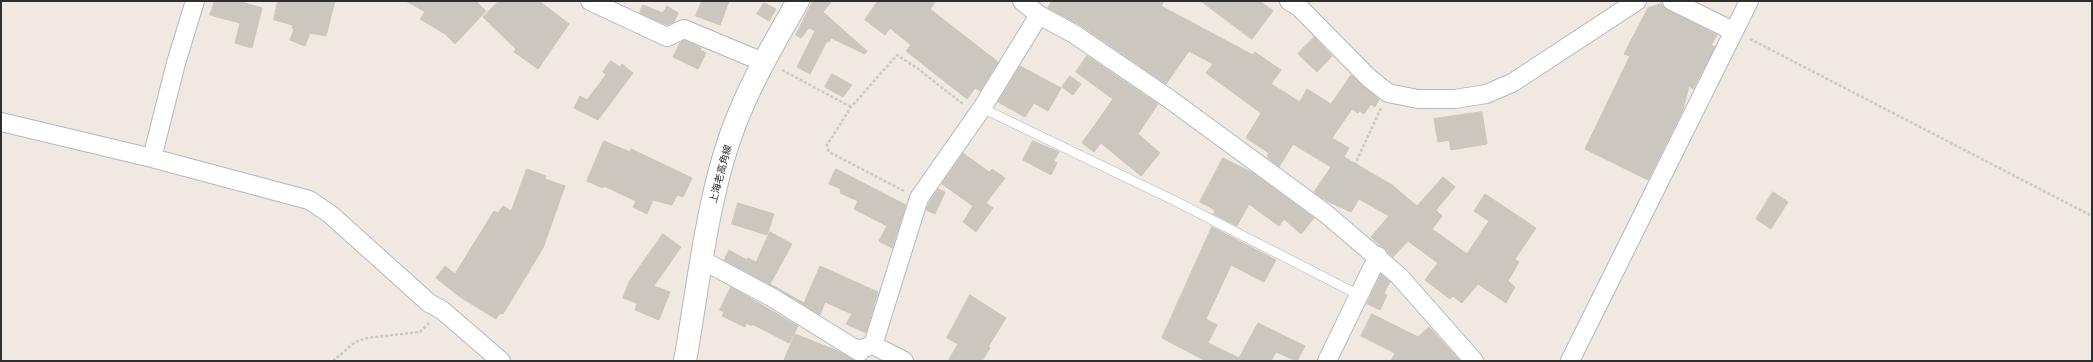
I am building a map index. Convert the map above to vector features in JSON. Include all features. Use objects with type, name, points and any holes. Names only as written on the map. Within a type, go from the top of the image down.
[{"type":"main road","name":"上海老高角線","points":[[685,361],[713,202],[724,159],[738,115],[763,62],[798,1]]},
{"type":"street","points":[[152,158],[176,63],[195,1]]},
{"type":"street","points":[[590,1],[667,36],[684,29],[763,62]]},
{"type":"street","points":[[1022,1],[1039,15],[1074,34],[1162,94],[1325,212],[1378,256],[1399,276],[1474,361]]},
{"type":"street","points":[[1289,1],[1299,7],[1369,78],[1388,93],[1418,99],[1455,99],[1486,94],[1512,83],[1637,1]]},
{"type":"street","points":[[1672,1],[1733,30]]},
{"type":"street","points":[[1570,361],[1733,30],[1749,1]]},
{"type":"street","points":[[863,353],[919,198],[979,111],[1039,15]]},
{"type":"street","points":[[1,122],[152,158],[309,200],[330,214],[429,303],[442,310],[501,361]]},
{"type":"street","points":[[1327,361],[1378,256]]},
{"type":"street","points":[[702,260],[773,298],[863,353],[904,361]]},
{"type":"lane","points":[[979,111],[1173,200],[1359,295]]},
{"type":"path","points":[[1733,30],[2092,216]]},
{"type":"path","points":[[919,198],[828,152],[827,145],[851,107],[897,55],[979,111]]},
{"type":"path","points":[[763,62],[787,72],[851,107]]},
{"type":"path","points":[[1325,212],[1355,164],[1388,93]]},
{"type":"path","points":[[333,361],[355,342],[367,338],[420,332],[442,310]]},
{"type":"building","points":[[215,1],[238,1],[262,8],[252,48],[235,43],[240,23],[210,15]]},
{"type":"building","points":[[278,1],[335,1],[326,36],[310,33],[305,46],[290,40],[294,29],[292,28],[293,25],[274,20]]},
{"type":"building","points":[[406,1],[476,1],[486,11],[455,44],[445,34],[420,19],[425,12]]},
{"type":"building","points":[[499,1],[539,1],[569,24],[538,69],[514,52],[516,49],[483,17]]},
{"type":"building","points":[[702,1],[729,1],[720,25],[696,16]]},
{"type":"building","points":[[813,1],[832,1],[823,12],[867,51],[865,54],[831,38],[829,42],[827,41],[810,74],[797,67],[815,31],[809,28],[801,38],[796,35]]},
{"type":"building","points":[[878,1],[936,1],[930,9],[998,62],[980,91],[975,88],[967,99],[906,51],[911,45],[890,28],[885,35],[865,20]]},
{"type":"building","points":[[1052,1],[1164,1],[1161,6],[1253,55],[1255,52],[1281,70],[1271,84],[1300,102],[1307,89],[1331,104],[1351,75],[1379,99],[1375,107],[1371,104],[1364,114],[1360,111],[1358,113],[1352,109],[1332,138],[1349,148],[1344,157],[1392,185],[1417,206],[1443,177],[1455,187],[1436,210],[1442,216],[1432,229],[1467,254],[1489,221],[1474,211],[1485,194],[1536,228],[1515,259],[1519,262],[1508,281],[1515,287],[1506,303],[1478,284],[1462,303],[1453,296],[1450,299],[1425,280],[1438,263],[1408,241],[1393,257],[1371,237],[1389,216],[1359,199],[1351,212],[1327,201],[1314,192],[1331,167],[1293,144],[1279,167],[1267,157],[1269,153],[1246,138],[1261,113],[1206,73],[1213,64],[1189,51],[1166,84],[1080,25],[1048,8]]},
{"type":"building","points":[[1201,1],[1260,1],[1273,11],[1252,39]]},
{"type":"building","points":[[764,3],[776,9],[769,21],[757,14]]},
{"type":"building","points":[[1661,4],[1667,10],[1717,35],[1711,45],[1715,47],[1693,89],[1689,86],[1683,110],[1648,180],[1585,149],[1630,56],[1624,54],[1648,8]]},
{"type":"building","points":[[643,5],[663,13],[667,6],[678,13],[674,22],[667,25],[640,13]]},
{"type":"building","points":[[1314,37],[1332,56],[1317,72],[1298,54]]},
{"type":"building","points":[[684,40],[701,48],[700,50],[706,53],[698,69],[673,57],[680,43]]},
{"type":"building","points":[[1087,56],[1158,104],[1138,134],[1160,153],[1141,176],[1101,143],[1094,152],[1082,143],[1113,99],[1076,72]]},
{"type":"building","points":[[611,61],[620,67],[622,64],[633,73],[598,120],[574,108],[580,96],[587,100],[606,75],[603,72]]},
{"type":"building","points":[[1020,66],[1061,88],[1048,111],[1034,103],[1025,117],[998,102]]},
{"type":"building","points":[[832,74],[852,85],[843,97],[825,87]]},
{"type":"building","points":[[1070,76],[1081,84],[1073,95],[1062,87]]},
{"type":"building","points":[[1482,112],[1487,144],[1451,150],[1449,140],[1438,142],[1434,119]]},
{"type":"building","points":[[604,141],[630,152],[631,149],[692,178],[683,197],[677,195],[672,205],[653,200],[647,214],[633,207],[636,201],[604,186],[603,188],[587,181]]},
{"type":"building","points":[[1033,141],[1059,152],[1054,161],[1057,163],[1051,175],[1023,160]]},
{"type":"building","points":[[963,153],[989,172],[992,169],[1005,178],[986,203],[993,208],[976,232],[963,222],[973,206],[942,184]]},
{"type":"building","points":[[1223,158],[1253,173],[1314,218],[1301,234],[1284,219],[1279,226],[1249,204],[1237,226],[1213,214],[1215,210],[1200,202]]},
{"type":"building","points":[[527,169],[546,176],[545,179],[565,186],[543,248],[503,314],[500,313],[496,319],[460,297],[436,278],[445,266],[455,274],[494,211],[498,213],[503,206],[511,211]]},
{"type":"building","points":[[836,169],[906,205],[892,248],[879,241],[887,226],[854,209],[858,201],[840,193],[841,189],[829,184]]},
{"type":"building","points":[[938,189],[945,192],[935,214],[926,210]]},
{"type":"building","points":[[1773,192],[1788,202],[1771,229],[1756,219]]},
{"type":"building","points":[[738,203],[774,214],[767,235],[732,224]]},
{"type":"building","points":[[1212,227],[1276,260],[1264,282],[1231,265],[1206,319],[1217,325],[1208,343],[1239,358],[1258,323],[1305,346],[1297,361],[1276,352],[1271,361],[1206,361],[1162,338]]},
{"type":"building","points":[[770,232],[792,244],[770,284],[804,303],[820,266],[878,292],[866,333],[846,324],[852,314],[825,302],[820,315],[778,289],[724,260],[729,250],[747,260],[748,258],[756,262]]},
{"type":"building","points":[[663,234],[681,247],[654,286],[670,292],[659,320],[635,310],[637,303],[623,298],[629,282]]},
{"type":"building","points":[[1381,274],[1390,282],[1384,293],[1387,295],[1380,310],[1367,304]]},
{"type":"building","points":[[731,287],[798,326],[789,343],[752,324],[752,326],[746,323],[745,327],[722,316],[724,312],[720,310]]},
{"type":"building","points":[[970,295],[1006,318],[988,347],[990,348],[982,361],[948,361],[958,344],[947,338]]},
{"type":"building","points":[[1372,314],[1418,337],[1429,327],[1460,361],[1391,361],[1395,353],[1361,336]]},
{"type":"building","points":[[795,334],[838,351],[855,361],[784,361]]}]
